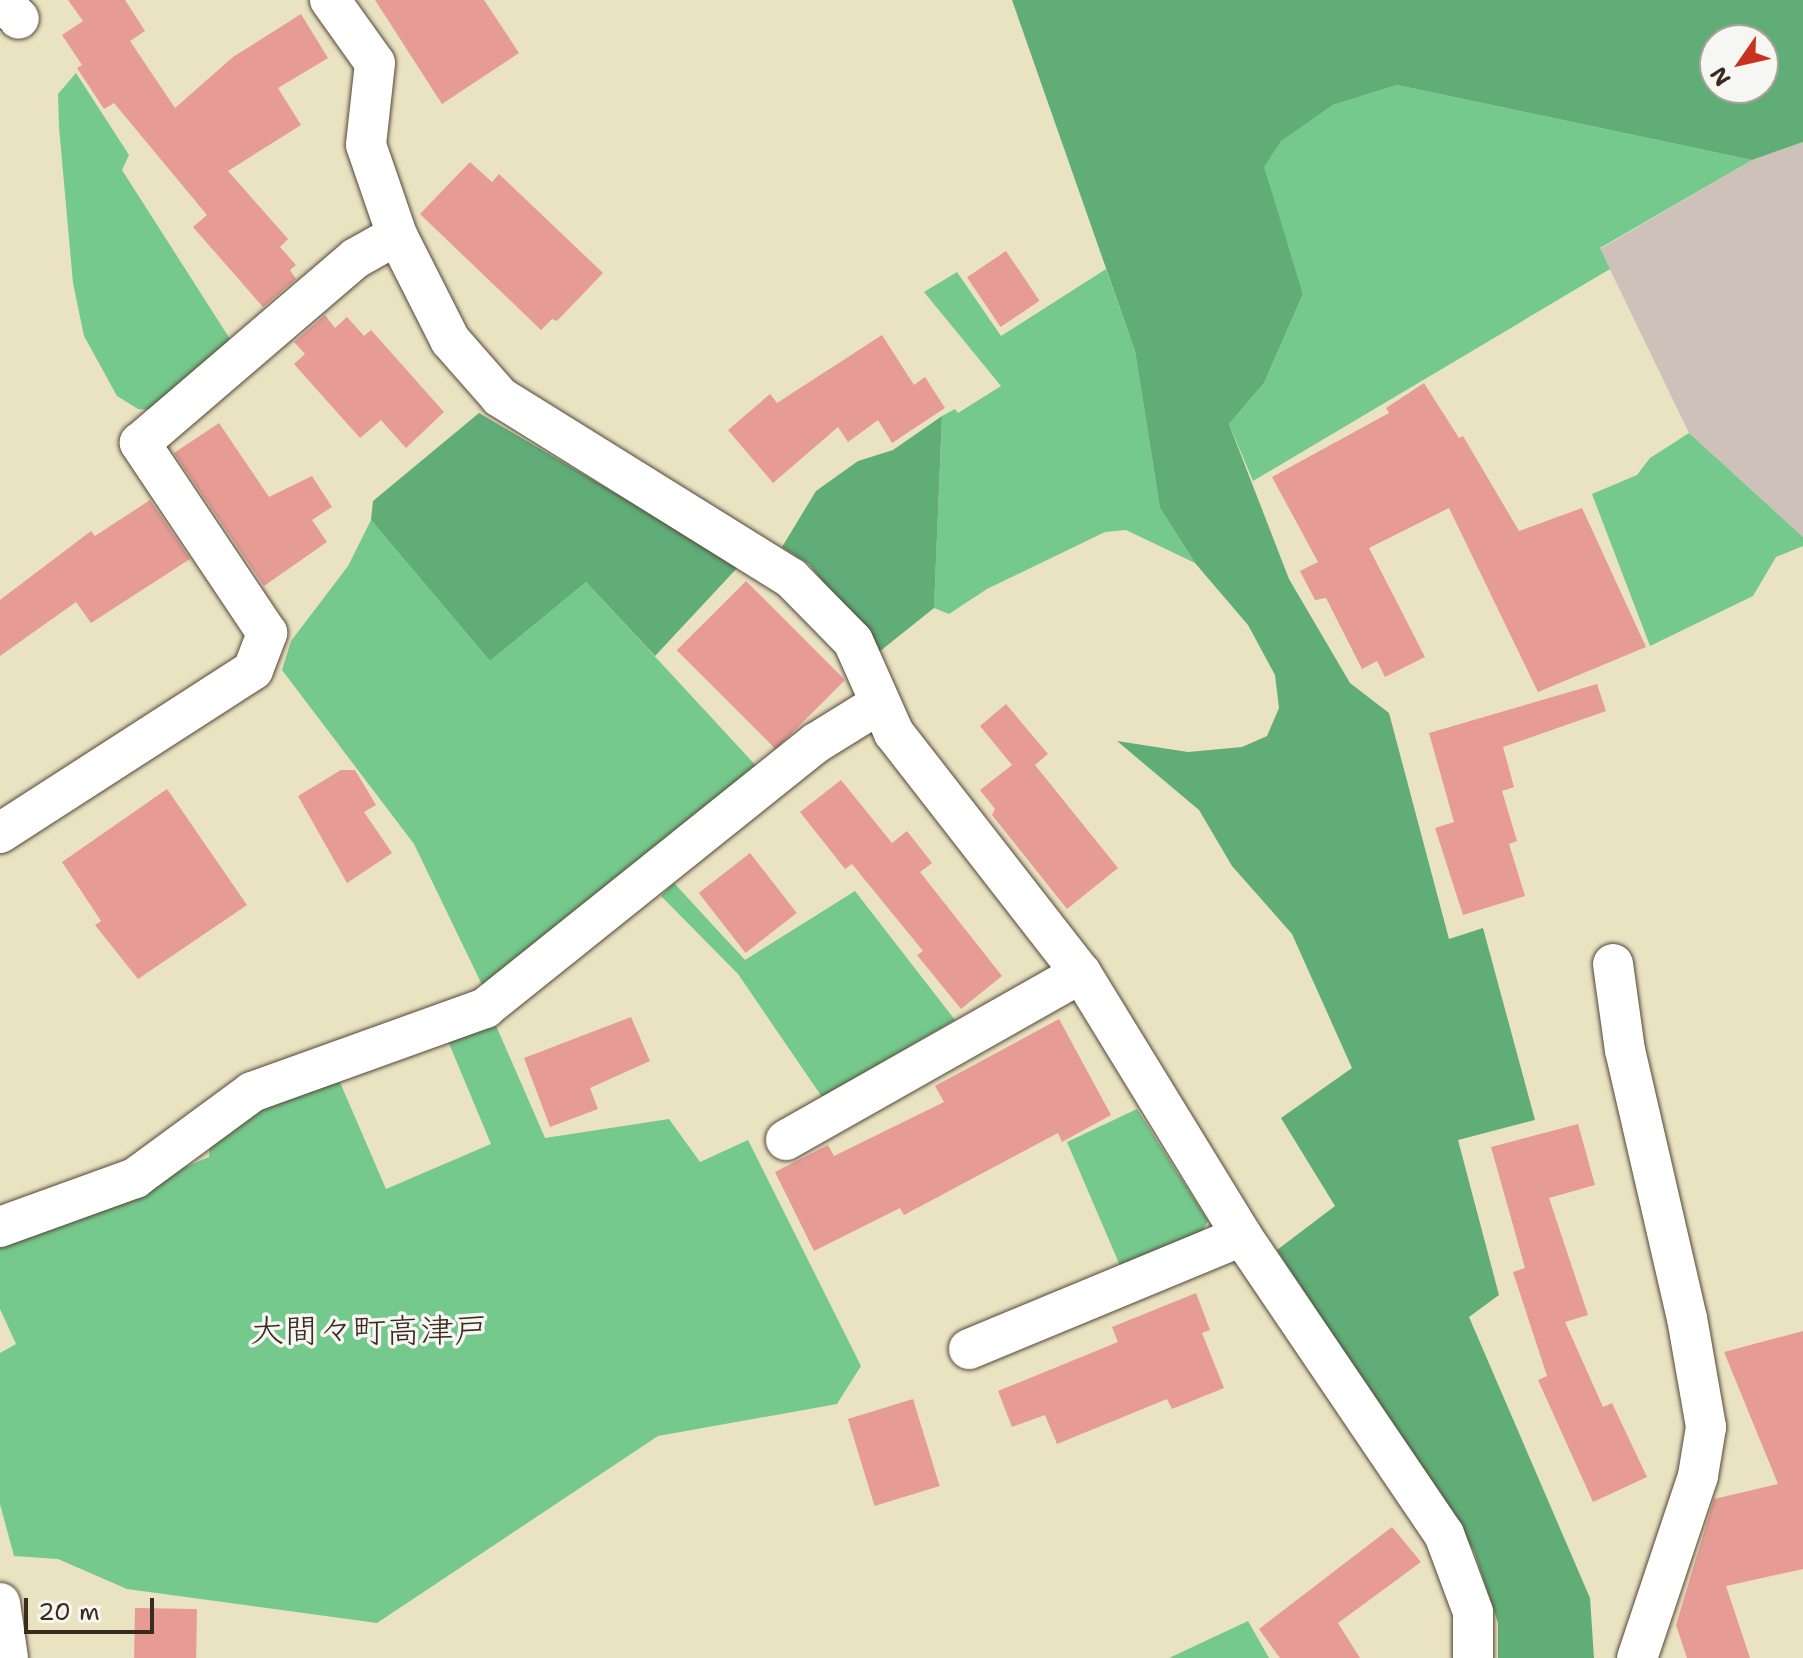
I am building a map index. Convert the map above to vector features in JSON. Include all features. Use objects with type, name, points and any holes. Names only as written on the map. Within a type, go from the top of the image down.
[{"type":"street","points":[[330,0],[375,63],[366,145],[397,235],[428,301],[472,370],[500,397],[609,469],[806,590],[853,641],[879,704],[921,771],[1005,869],[1081,973],[1242,1236],[1444,1534],[1473,1612],[1473,1658]]},
{"type":"street","points":[[1,831],[253,670],[267,633],[140,443],[356,258],[397,235]]},
{"type":"street","points":[[0,1227],[135,1178],[252,1092],[485,1008],[816,743],[879,704]]},
{"type":"street","points":[[1613,964],[1625,1050],[1690,1331],[1706,1427],[1698,1476],[1637,1658]]},
{"type":"street","points":[[786,1140],[1081,973]]},
{"type":"street","points":[[969,1349],[1242,1236]]},
{"type":"street","points":[[0,1603],[8,1658]]},
{"type":"shaded area","points":[[1803,142],[1803,537],[1689,433],[1600,249],[1752,160]]},
{"type":"green space","points":[[1012,0],[1803,0],[1803,142],[1752,160],[1397,85],[1333,105],[1281,141],[1264,167],[1303,294],[1264,383],[1229,424],[1289,579],[1350,683],[1389,713],[1449,939],[1483,928],[1535,1120],[1458,1140],[1499,1295],[1469,1317],[1590,1598],[1594,1658],[1498,1658],[1498,1623],[1474,1551],[1277,1250],[1335,1206],[1281,1118],[1352,1068],[1292,934],[1232,866],[1199,810],[1117,741],[1188,752],[1242,747],[1267,736],[1279,708],[1275,675],[1248,625],[1195,563],[1160,508],[1135,351]]},
{"type":"green space","points":[[76,73],[129,155],[122,170],[230,339],[155,410],[138,409],[117,396],[84,336],[73,283],[59,127],[58,94]]},
{"type":"green space","points":[[1397,85],[1752,160],[1600,248],[1610,269],[1253,481],[1229,424],[1264,383],[1303,294],[1263,167],[1280,141],[1333,105]]},
{"type":"green space","points":[[1106,269],[1135,351],[1160,508],[1195,563],[1126,530],[1105,532],[987,589],[949,614],[934,608],[942,416],[955,409],[958,413],[1001,386],[924,292],[957,272],[1001,336]]},
{"type":"green space","points":[[479,413],[739,566],[655,656],[586,582],[490,661],[371,520],[373,501]]},
{"type":"green space","points":[[942,416],[934,608],[879,652],[809,564],[782,547],[816,491],[858,461],[893,450]]},
{"type":"green space","points":[[1689,433],[1803,537],[1803,546],[1776,557],[1753,596],[1650,646],[1592,494],[1637,475],[1650,458]]},
{"type":"green space","points":[[371,520],[490,661],[586,582],[760,770],[485,991],[414,844],[282,670],[291,641],[348,566]]},
{"type":"green space","points":[[674,883],[745,960],[855,891],[955,1020],[822,1097],[738,974],[661,896]]},
{"type":"green space","points":[[494,1021],[545,1138],[669,1119],[700,1162],[748,1140],[861,1366],[837,1404],[658,1436],[377,1623],[127,1589],[58,1559],[14,1556],[0,1504],[0,1353],[16,1344],[0,1309],[0,1246],[209,1157],[210,1142],[251,1105],[339,1080],[386,1189],[491,1144],[445,1034]]},
{"type":"green space","points":[[1137,1109],[1208,1221],[1198,1239],[1121,1268],[1067,1142]]},
{"type":"green space","points":[[1248,1621],[1269,1658],[1169,1658]]},
{"type":"building","points":[[68,0],[125,0],[145,31],[130,41],[175,108],[233,57],[301,14],[328,58],[278,88],[301,125],[228,171],[288,239],[280,247],[296,265],[290,270],[296,279],[263,307],[193,227],[207,215],[114,103],[104,109],[77,68],[82,65],[62,35],[83,21]]},
{"type":"building","points":[[375,0],[484,0],[519,53],[442,104]]},
{"type":"building","points":[[470,162],[492,182],[499,174],[603,273],[557,321],[552,319],[541,330],[420,214]]},
{"type":"building","points":[[1006,251],[1040,301],[1001,327],[967,277]]},
{"type":"building","points":[[325,315],[335,328],[347,317],[364,336],[371,330],[444,412],[406,448],[381,420],[360,438],[294,364],[305,354],[294,342]]},
{"type":"building","points":[[882,335],[914,385],[925,377],[945,408],[892,443],[878,420],[848,442],[838,427],[773,483],[728,430],[770,394],[777,403]]},
{"type":"building","points":[[1424,383],[1459,438],[1463,436],[1519,531],[1582,508],[1646,647],[1538,692],[1449,508],[1369,548],[1425,657],[1385,677],[1377,661],[1362,669],[1326,598],[1315,600],[1300,571],[1318,562],[1272,477],[1389,413],[1386,408]]},
{"type":"building","points":[[219,423],[269,497],[312,476],[332,507],[312,520],[327,542],[264,586],[174,453]]},
{"type":"building","points":[[150,500],[190,559],[91,623],[76,602],[0,656],[0,600],[91,531],[95,536]]},
{"type":"building","points":[[746,581],[845,680],[776,749],[677,650]]},
{"type":"building","points":[[1597,684],[1606,711],[1503,747],[1514,787],[1502,791],[1517,841],[1509,844],[1525,896],[1463,915],[1435,828],[1454,822],[1429,733]]},
{"type":"building","points":[[1006,704],[1048,754],[1035,765],[1118,868],[1067,909],[992,815],[995,809],[980,790],[1012,765],[980,726]]},
{"type":"building","points":[[341,770],[355,770],[376,805],[364,812],[392,853],[347,883],[298,796]]},
{"type":"building","points":[[841,780],[892,843],[907,831],[932,863],[920,872],[1002,976],[961,1009],[917,955],[923,951],[852,864],[845,869],[800,812]]},
{"type":"building","points":[[167,789],[247,905],[138,979],[95,925],[101,921],[62,862]]},
{"type":"building","points":[[750,853],[797,913],[746,953],[699,893]]},
{"type":"building","points":[[631,1017],[650,1061],[590,1088],[598,1109],[550,1127],[524,1058]]},
{"type":"building","points":[[1059,1019],[1111,1115],[1062,1142],[1058,1133],[904,1215],[900,1208],[814,1251],[775,1172],[828,1145],[834,1156],[944,1102],[935,1086]]},
{"type":"building","points":[[1578,1124],[1595,1185],[1549,1198],[1588,1315],[1565,1322],[1603,1407],[1612,1403],[1647,1477],[1593,1502],[1538,1380],[1547,1376],[1513,1272],[1525,1268],[1491,1147]]},
{"type":"building","points":[[1196,1293],[1210,1330],[1202,1333],[1224,1388],[1172,1409],[1167,1399],[1057,1444],[1045,1415],[1012,1427],[998,1391],[1118,1342],[1112,1327]]},
{"type":"building","points":[[1803,1331],[1803,1569],[1726,1586],[1750,1658],[1687,1658],[1676,1625],[1714,1499],[1778,1484],[1724,1352]]},
{"type":"building","points":[[913,1399],[940,1486],[875,1506],[848,1419]]},
{"type":"building","points":[[1392,1527],[1421,1562],[1338,1623],[1360,1658],[1280,1658],[1259,1629]]},
{"type":"building","points":[[135,1608],[197,1609],[196,1658],[134,1658]]},
{"type":"district","name":"大間々町高津戸","points":[[369,1331]]}]
